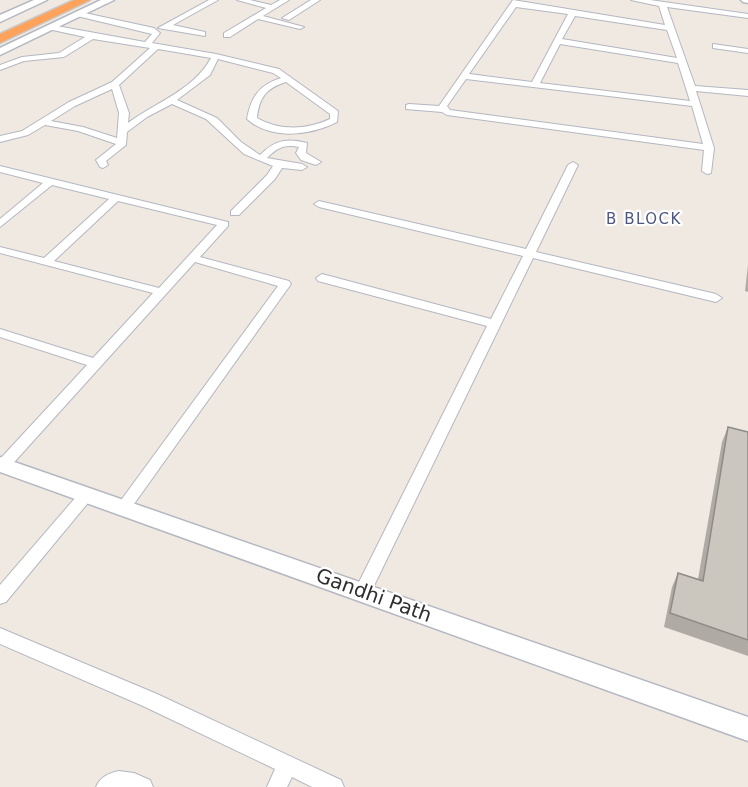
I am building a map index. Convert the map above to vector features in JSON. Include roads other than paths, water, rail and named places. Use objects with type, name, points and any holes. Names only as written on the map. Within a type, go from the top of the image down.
[{"type":"highway","points":[[0,29],[64,0]]},
{"type":"highway","points":[[0,39],[82,7]]},
{"type":"street","points":[[0,19],[42,0]]},
{"type":"street","points":[[0,52],[51,27],[82,7],[109,0]]},
{"type":"street","points":[[202,34],[165,27],[214,0]]},
{"type":"street","points":[[241,0],[273,8]]},
{"type":"street","points":[[227,35],[285,0]]},
{"type":"street","points":[[286,18],[316,0]]},
{"type":"street","points":[[635,0],[748,16]]},
{"type":"street","points":[[444,109],[443,106],[515,2],[572,14],[671,28]]},
{"type":"street","points":[[662,4],[709,148],[707,171]]},
{"type":"street","points":[[0,139],[25,133],[72,104],[116,84],[153,45],[156,33],[151,30],[82,7]]},
{"type":"street","points":[[534,85],[572,14]]},
{"type":"street","points":[[257,17],[300,27]]},
{"type":"street","points":[[51,27],[267,67],[287,79],[335,113],[334,120],[311,130],[288,130],[258,123],[252,119],[254,102],[264,87],[287,79]]},
{"type":"street","points":[[0,68],[22,58],[61,55],[92,36]]},
{"type":"street","points":[[558,41],[681,61]]},
{"type":"street","points":[[716,46],[748,51]]},
{"type":"street","points":[[124,130],[144,115],[171,101],[207,73],[216,56]]},
{"type":"street","points":[[464,76],[696,104]]},
{"type":"street","points":[[103,165],[101,160],[121,145],[124,130],[124,113],[116,84]]},
{"type":"street","points":[[691,88],[748,93]]},
{"type":"street","points":[[171,101],[204,113],[217,122],[241,147],[261,159],[279,165],[302,167]]},
{"type":"street","points":[[409,107],[444,109],[447,112],[709,148]]},
{"type":"street","points":[[44,122],[80,129],[121,142]]},
{"type":"street","points":[[261,159],[275,144],[284,142],[304,145],[302,153],[304,158],[316,162]]},
{"type":"street","points":[[235,213],[271,177],[279,165]]},
{"type":"street","points":[[363,591],[531,255],[573,165]]},
{"type":"street","points":[[0,169],[224,224],[2,465]]},
{"type":"street","points":[[0,224],[51,181]]},
{"type":"street","points":[[46,262],[117,197]]},
{"type":"street","points":[[319,204],[716,297]]},
{"type":"street","points":[[0,250],[162,292]]},
{"type":"street","points":[[124,507],[285,284],[193,258]]},
{"type":"street","points":[[322,278],[496,324]]},
{"type":"street","points":[[0,333],[97,364]]},
{"type":"street","name":"Gandhi Path","points":[[2,465],[748,729]]},
{"type":"street","points":[[0,597],[87,494]]},
{"type":"street","points":[[0,636],[150,700],[287,767],[334,787]]},
{"type":"street","points":[[277,787],[287,767]]},
{"type":"street","points":[[106,787],[111,783],[130,780],[143,787]]},
{"type":"district","name":"B BLOCK","points":[[644,219]]}]
